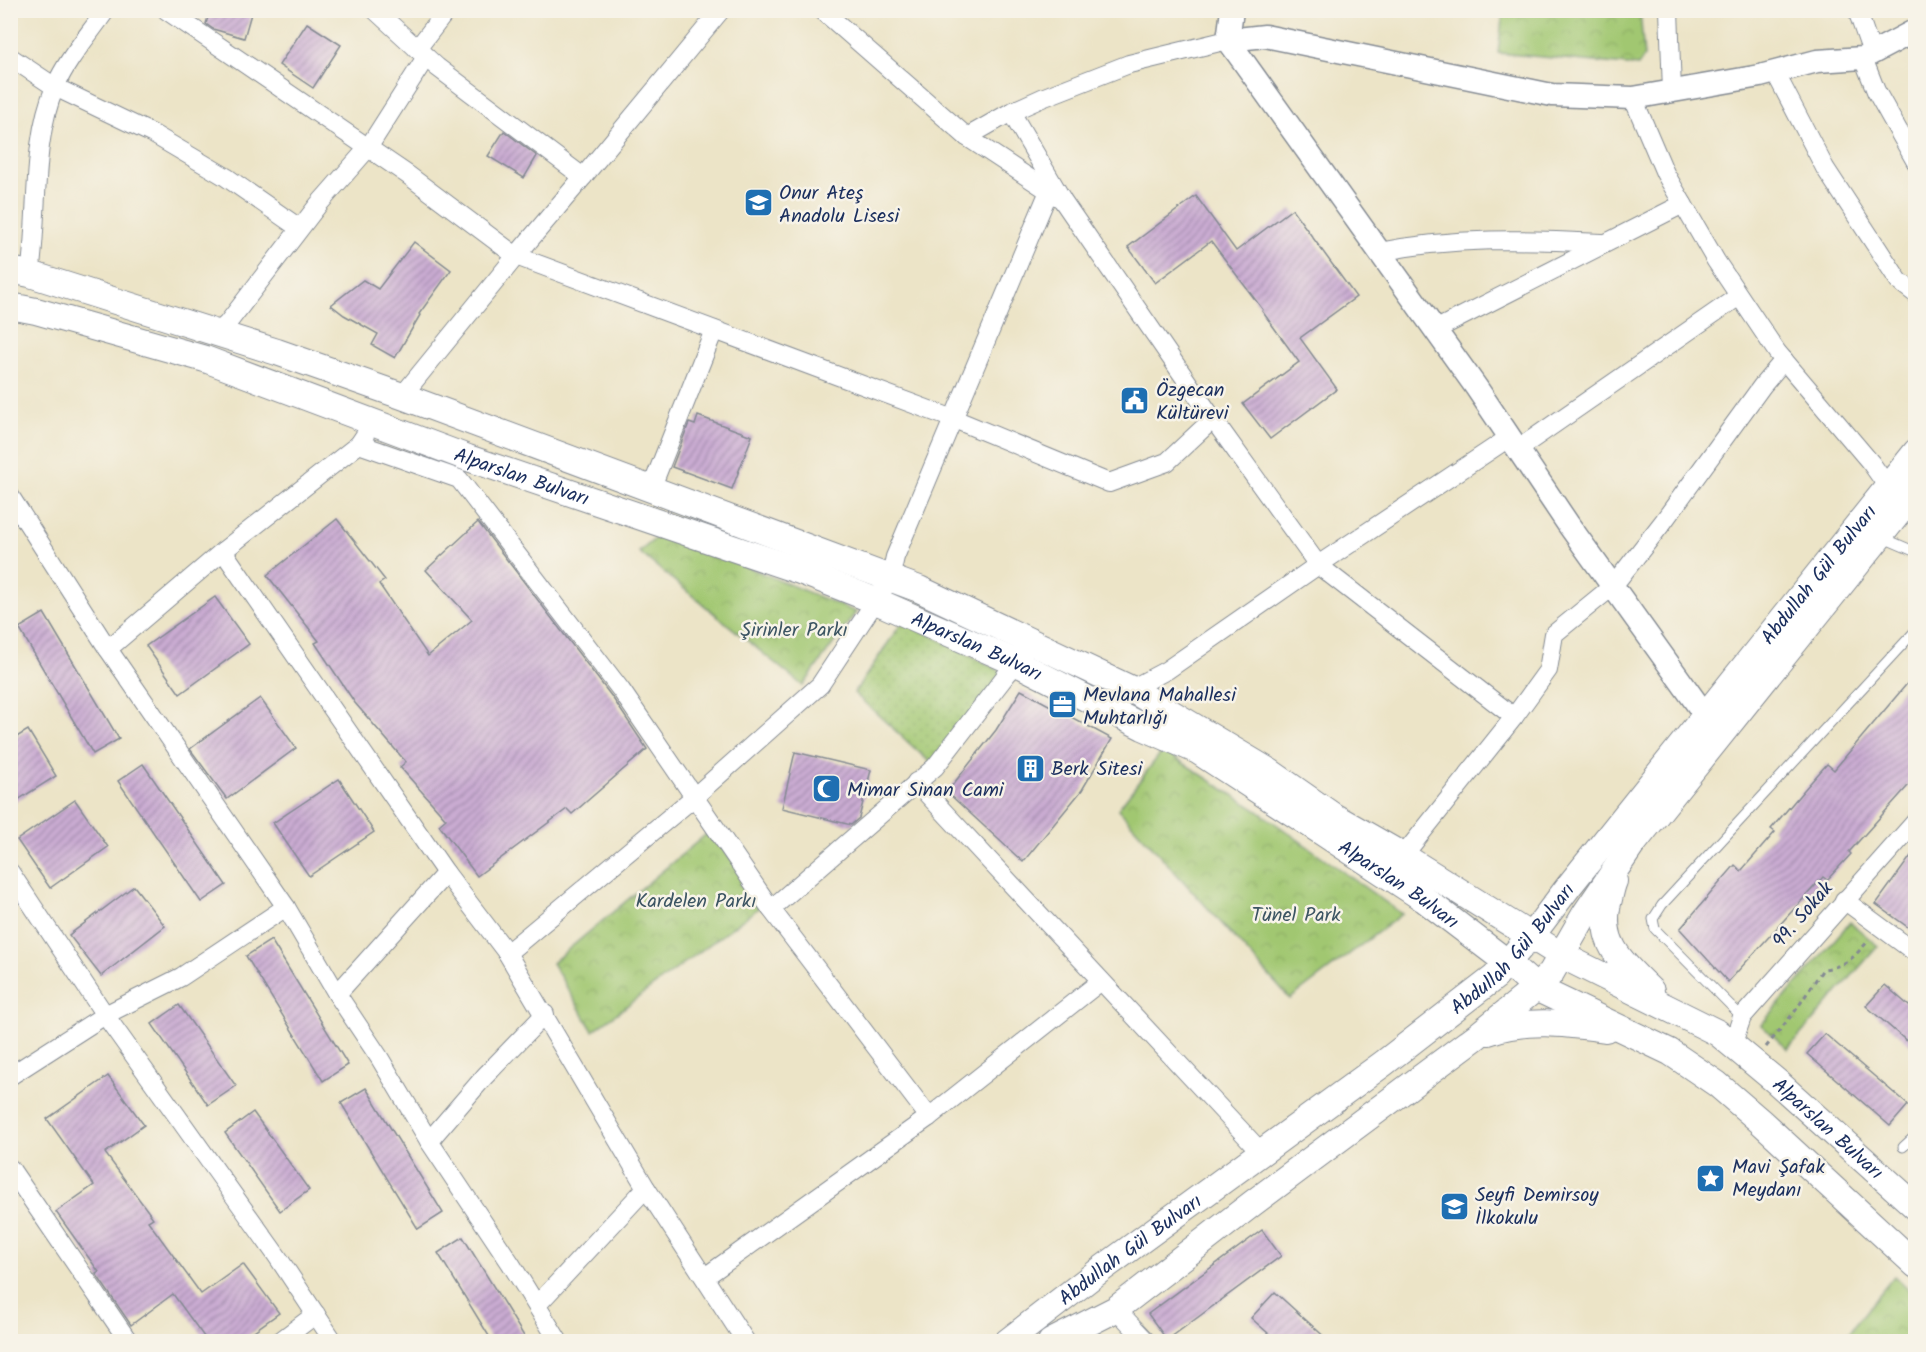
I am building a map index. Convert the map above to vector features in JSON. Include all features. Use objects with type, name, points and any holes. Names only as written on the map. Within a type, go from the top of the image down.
[{"type":"main road","name":"Alparslan Bulvarı","points":[[20,272],[217,333],[402,396],[919,589],[1131,689],[1270,772],[1334,816],[1403,856],[1530,937],[1561,955],[1718,1033],[1733,1043],[1916,1207]]},
{"type":"main road","name":"Alparslan Bulvarı","points":[[10,306],[36,311],[205,359],[375,422],[463,469],[800,571],[876,601],[1017,663],[1143,727],[1198,751],[1415,893],[1508,963],[1536,988],[1639,1035],[1670,1052],[1717,1084],[1916,1265]]},
{"type":"main road","name":"Abdullah Gül Bulvarı","points":[[1007,1341],[1098,1271],[1384,1063],[1495,976],[1530,937],[1916,452]]},
{"type":"main road","name":"Abdullah Gül Bulvarı","points":[[1051,1341],[1116,1309],[1253,1203],[1477,1036],[1536,988],[1551,973],[1585,914],[1632,845],[1916,491]]},
{"type":"main road","points":[[1632,845],[1612,884],[1606,910],[1608,940],[1625,965],[1666,1006]]},
{"type":"main road","points":[[1477,1036],[1520,1023],[1604,1029],[1639,1035]]},
{"type":"street","points":[[20,272],[35,242],[39,151],[45,118],[55,87],[76,52],[106,10]]},
{"type":"street","points":[[166,10],[408,175],[516,256],[952,418],[1109,483],[1167,462],[1213,419]]},
{"type":"street","points":[[375,10],[422,53],[583,177]]},
{"type":"street","points":[[217,333],[227,324],[299,228],[368,148],[447,10]]},
{"type":"street","points":[[402,396],[721,10]]},
{"type":"street","points":[[822,10],[967,137],[1056,196]]},
{"type":"street","points":[[1232,10],[1228,40],[1705,715]]},
{"type":"street","points":[[1669,10],[1672,90]]},
{"type":"street","points":[[1857,10],[1876,91],[1916,162]]},
{"type":"street","points":[[967,137],[1011,112],[1042,98],[1129,64],[1228,40],[1265,36],[1552,95],[1633,98],[1775,72],[1817,61],[1868,55],[1916,30]]},
{"type":"street","points":[[10,57],[55,87],[153,134],[226,177],[299,228]]},
{"type":"street","points":[[1775,72],[1824,168],[1899,281],[1916,294]]},
{"type":"street","points":[[1633,98],[1665,173],[1716,261],[1784,360],[1871,463],[1888,487]]},
{"type":"street","points":[[1011,112],[1056,196],[1318,566],[1514,717]]},
{"type":"street","points":[[507,953],[693,798],[820,685],[890,579],[895,557],[952,418],[1056,196]]},
{"type":"street","points":[[1435,330],[1683,204]]},
{"type":"street","points":[[1379,252],[1412,245],[1507,239],[1605,243]]},
{"type":"street","points":[[1131,689],[1167,670],[1318,566],[1514,443],[1739,296]]},
{"type":"street","points":[[651,489],[714,330]]},
{"type":"street","points":[[1403,856],[1514,717],[1548,670],[1554,634],[1613,585],[1784,360]]},
{"type":"street","points":[[108,649],[223,551],[359,444],[375,422]]},
{"type":"street","points":[[359,444],[463,469],[621,690],[771,909],[929,1117]]},
{"type":"street","points":[[10,496],[108,649],[286,907],[337,994],[429,1141],[559,1341]]},
{"type":"street","points":[[223,551],[446,873],[507,953],[646,1188],[705,1276],[742,1340]]},
{"type":"street","points":[[771,909],[935,767],[1006,674],[1017,663],[1030,640]]},
{"type":"street","points":[[916,782],[1261,1152]]},
{"type":"street","name":"99. Sokak","points":[[1733,1043],[1742,1017],[1916,821]]},
{"type":"street","points":[[10,872],[105,1015],[278,1256],[334,1341]]},
{"type":"street","points":[[337,994],[446,873]]},
{"type":"street","points":[[1844,900],[1916,953]]},
{"type":"street","points":[[10,1076],[105,1015],[181,977],[286,907]]},
{"type":"street","points":[[705,1276],[929,1117],[1101,981]]},
{"type":"street","points":[[429,1141],[485,1076],[544,1014]]},
{"type":"street","points":[[10,1168],[129,1341]]},
{"type":"street","points":[[537,1305],[646,1188]]},
{"type":"street","points":[[1116,1309],[1147,1341]]},
{"type":"street","points":[[279,1341],[316,1314]]},
{"type":"lane","points":[[1879,536],[1916,552]]},
{"type":"lane","points":[[1742,1017],[1655,929],[1653,919],[1662,905],[1916,630]]},
{"type":"lane","points":[[1903,1147],[1916,1136]]},
{"type":"path","points":[[1754,1062],[1796,1010],[1823,969],[1841,967],[1858,953],[1881,927]]},
{"type":"green space","points":[[1503,11],[1640,11],[1644,57],[1638,66],[1498,53]]},
{"type":"green space","name":"Şirinler Parkı","points":[[663,532],[856,612],[803,686],[639,552]]},
{"type":"green space","points":[[903,621],[1007,674],[935,767],[854,693]]},
{"type":"green space","name":"Tünel Park","points":[[1163,750],[1258,811],[1402,914],[1290,999],[1118,809]]},
{"type":"green space","name":"Kardelen Parkı","points":[[710,831],[765,903],[593,1031],[552,963]]},
{"type":"green space","points":[[1850,922],[1878,946],[1788,1049],[1761,1025]]},
{"type":"green space","points":[[1894,1276],[1915,1296],[1915,1341],[1842,1341]]},
{"type":"building","points":[[210,10],[252,10],[244,38],[213,29],[206,24]]},
{"type":"building","points":[[307,23],[341,45],[313,88],[279,65]]},
{"type":"building","points":[[504,131],[537,156],[524,178],[488,156]]},
{"type":"building","points":[[1196,196],[1236,251],[1292,209],[1356,297],[1300,338],[1337,389],[1270,439],[1243,404],[1299,362],[1263,310],[1211,241],[1155,283],[1128,247]]},
{"type":"building","points":[[414,242],[451,270],[419,314],[395,358],[372,345],[378,334],[331,305],[363,280],[378,289]]},
{"type":"building","points":[[698,416],[752,436],[732,489],[672,467],[689,423],[695,425]]},
{"type":"building","points":[[337,519],[385,580],[379,584],[428,656],[472,620],[426,570],[478,522],[612,697],[647,749],[572,814],[567,809],[477,876],[439,825],[446,819],[400,767],[406,762],[355,703],[315,643],[319,641],[267,575]]},
{"type":"building","points":[[215,597],[249,644],[180,694],[146,646]]},
{"type":"building","points":[[44,613],[119,739],[93,754],[19,628]]},
{"type":"building","points":[[1916,673],[1916,777],[1849,852],[1851,854],[1827,880],[1823,877],[1728,982],[1680,929],[1735,865],[1741,871],[1775,832],[1771,829],[1804,790],[1827,764],[1834,770]]},
{"type":"building","name":"Berk Sitesi","points":[[1021,690],[1112,739],[1082,790],[1023,862],[947,792],[996,730]]},
{"type":"building","points":[[260,698],[296,748],[227,799],[190,749]]},
{"type":"building","points":[[28,730],[56,776],[10,805],[10,741]]},
{"type":"building","name":"Mimar Sinan Cami","points":[[795,752],[871,770],[859,818],[851,825],[782,808]]},
{"type":"building","points":[[143,764],[226,885],[201,902],[118,781]]},
{"type":"building","points":[[339,779],[374,832],[309,876],[273,823]]},
{"type":"building","points":[[75,800],[108,847],[50,888],[17,840]]},
{"type":"building","points":[[1916,849],[1916,933],[1876,904]]},
{"type":"building","points":[[134,886],[165,926],[101,976],[69,935]]},
{"type":"building","points":[[271,940],[348,1065],[323,1081],[246,956]]},
{"type":"building","points":[[1885,985],[1916,1012],[1916,1049],[1866,1006]]},
{"type":"building","points":[[179,1005],[236,1086],[208,1105],[152,1024]]},
{"type":"building","points":[[1825,1034],[1908,1105],[1890,1126],[1807,1054]]},
{"type":"building","points":[[108,1076],[144,1125],[105,1153],[153,1218],[148,1221],[201,1294],[243,1264],[279,1313],[240,1341],[207,1341],[173,1294],[131,1325],[96,1274],[99,1272],[56,1212],[94,1185],[47,1119]]},
{"type":"building","points":[[366,1088],[443,1213],[418,1229],[341,1103]]},
{"type":"building","points":[[253,1112],[309,1190],[280,1211],[225,1133]]},
{"type":"building","points":[[1262,1230],[1281,1256],[1167,1340],[1148,1314]]},
{"type":"building","points":[[463,1237],[527,1341],[492,1341],[438,1253]]},
{"type":"building","points":[[1275,1292],[1329,1341],[1277,1341],[1251,1318]]},
{"type":"place","name":"Onur Ateş Anadolu Lisesi","points":[[758,203]]},
{"type":"place","name":"Özgecan Kültürevi","points":[[1135,401]]},
{"type":"place","name":"Mevlana Mahallesi Muhtarlığı","points":[[1062,705]]},
{"type":"place","name":"Berk Sitesi","points":[[1030,768]]},
{"type":"place","name":"Mimar Sinan Cami","points":[[826,789]]},
{"type":"place","name":"Mavi Şafak Meydanı","points":[[1711,1178]]},
{"type":"place","name":"Seyfi Demirsoy İlkokulu","points":[[1454,1206]]}]
